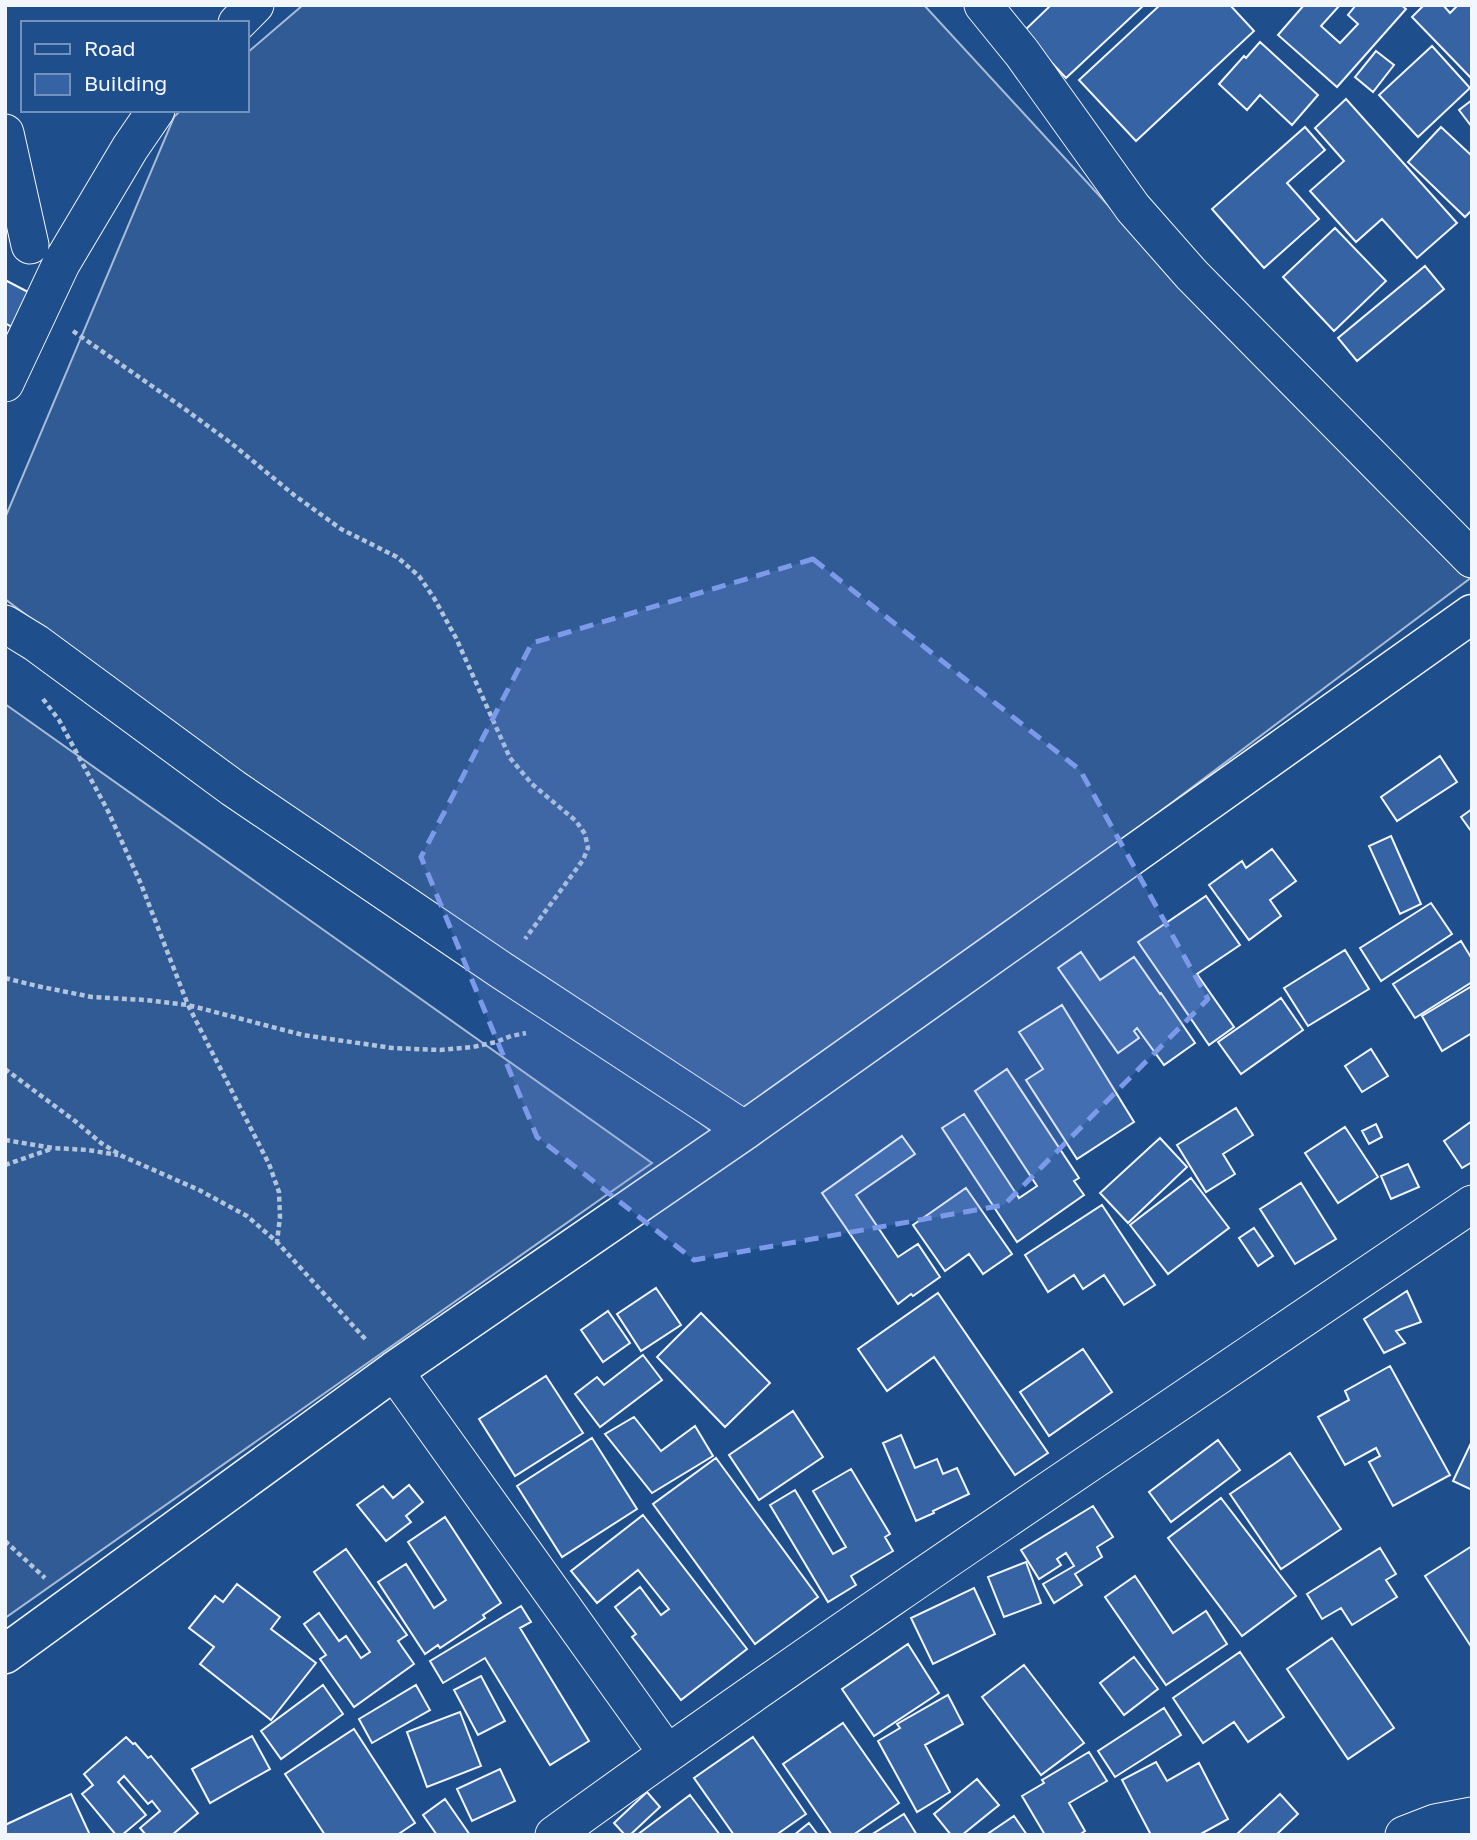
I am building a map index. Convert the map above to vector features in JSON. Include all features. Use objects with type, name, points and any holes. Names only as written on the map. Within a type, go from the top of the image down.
[{"type":"street","points":[[239,21],[255,5]]},
{"type":"street","points":[[983,5],[1022,53],[1133,208],[1183,266],[1472,559]]},
{"type":"street","points":[[32,248],[130,148],[155,112]]},
{"type":"street","points":[[5,133],[32,248],[41,309],[5,383]]},
{"type":"street","points":[[5,1654],[394,1371],[745,1130],[1472,614]]},
{"type":"street","points":[[5,624],[36,643],[233,788],[501,970],[745,1130]]},
{"type":"street","points":[[554,1835],[667,1753],[1016,1513],[1472,1204]]},
{"type":"street","points":[[394,1371],[667,1753]]},
{"type":"street","points":[[1404,1835],[1435,1823],[1472,1816]]},
{"type":"path","points":[[41,309],[231,443],[294,495],[341,529],[404,562],[425,583],[456,638],[510,758],[532,784],[576,821],[587,839],[587,851],[577,869],[501,970]]},
{"type":"path","points":[[37,691],[59,720],[108,811],[141,884],[188,1005],[269,1164],[279,1192],[277,1242]]},
{"type":"path","points":[[5,978],[92,997],[188,1005],[303,1035],[392,1048],[440,1050],[473,1047],[524,1033],[537,1034]]},
{"type":"path","points":[[5,1069],[122,1156],[199,1190],[247,1216],[277,1242],[394,1371]]},
{"type":"path","points":[[5,1140],[122,1156]]},
{"type":"path","points":[[5,1165],[53,1148]]},
{"type":"path","points":[[5,1541],[74,1604]]},
{"type":"highlighted area","points":[[813,559],[1080,770],[1208,999],[1004,1205],[694,1260],[537,1137],[421,857],[532,643]]},
{"type":"shaded area","points":[[303,5],[924,5],[1118,216],[1472,571],[1472,577],[723,1140],[5,599],[5,518],[174,117],[179,112],[248,112],[248,52]]},
{"type":"shaded area","points":[[5,704],[652,1163],[5,1618]]},
{"type":"building","points":[[1051,5],[1144,5],[1066,78],[1023,32]]},
{"type":"building","points":[[1160,5],[1230,5],[1254,31],[1136,141],[1079,80]]},
{"type":"building","points":[[1304,5],[1340,5],[1321,26],[1340,43],[1358,24],[1348,15],[1356,5],[1401,5],[1406,9],[1337,87],[1278,35]]},
{"type":"building","points":[[1424,5],[1443,5],[1450,13],[1458,5],[1472,5],[1471,78],[1412,17]]},
{"type":"building","points":[[1260,42],[1318,95],[1292,125],[1260,95],[1247,110],[1219,84]]},
{"type":"building","points":[[1432,46],[1470,88],[1418,137],[1379,95]]},
{"type":"building","points":[[1376,51],[1394,65],[1373,92],[1355,77]]},
{"type":"building","points":[[1346,99],[1457,223],[1417,258],[1382,219],[1356,242],[1310,191],[1344,161],[1315,128]]},
{"type":"building","points":[[1472,100],[1472,127],[1459,110]]},
{"type":"building","points":[[1305,127],[1325,150],[1287,183],[1319,219],[1264,268],[1212,209]]},
{"type":"building","points":[[1441,127],[1472,156],[1472,210],[1465,217],[1408,162]]},
{"type":"building","points":[[1335,228],[1386,281],[1334,331],[1283,277]]},
{"type":"building","points":[[1425,266],[1444,289],[1357,361],[1338,338]]},
{"type":"building","points":[[5,280],[30,293],[12,327],[5,323]]},
{"type":"building","points":[[1440,756],[1457,782],[1397,821],[1381,797]]},
{"type":"building","points":[[1472,809],[1472,831],[1471,831],[1461,817]]},
{"type":"building","points":[[1391,836],[1421,904],[1400,914],[1369,846]]},
{"type":"building","points":[[1272,849],[1296,881],[1270,900],[1281,916],[1249,940],[1209,885],[1242,861],[1246,868]]},
{"type":"building","points":[[1206,896],[1240,945],[1197,974],[1234,1027],[1209,1045],[1138,942]]},
{"type":"building","points":[[1431,903],[1452,934],[1381,981],[1360,948]]},
{"type":"building","points":[[1461,941],[1472,959],[1472,982],[1415,1018],[1393,984]]},
{"type":"building","points":[[1345,950],[1369,989],[1308,1026],[1284,988]]},
{"type":"building","points":[[1081,952],[1100,980],[1134,957],[1195,1043],[1164,1065],[1137,1028],[1134,1031],[1139,1038],[1118,1053],[1058,968]]},
{"type":"building","points":[[1472,986],[1472,1033],[1442,1051],[1422,1016]]},
{"type":"building","points":[[1281,998],[1303,1030],[1241,1074],[1218,1042]]},
{"type":"building","points":[[1062,1005],[1134,1122],[1077,1159],[1026,1080],[1043,1069],[1019,1032]]},
{"type":"building","points":[[1371,1049],[1388,1076],[1362,1092],[1345,1066]]},
{"type":"building","points":[[1007,1069],[1079,1178],[1074,1181],[1084,1195],[1017,1242],[942,1128],[964,1114],[1019,1198],[1037,1186],[975,1091]]},
{"type":"building","points":[[1236,1108],[1253,1135],[1223,1154],[1235,1174],[1206,1192],[1177,1145]]},
{"type":"building","points":[[1472,1121],[1472,1162],[1462,1168],[1444,1141]]},
{"type":"building","points":[[1376,1124],[1382,1137],[1369,1144],[1362,1131]]},
{"type":"building","points":[[1345,1127],[1378,1177],[1338,1203],[1305,1153]]},
{"type":"building","points":[[902,1136],[915,1154],[856,1195],[898,1257],[918,1244],[940,1277],[898,1304],[822,1193]]},
{"type":"building","points":[[1160,1138],[1187,1167],[1128,1223],[1100,1193]]},
{"type":"building","points":[[1408,1164],[1419,1187],[1391,1199],[1381,1176]]},
{"type":"building","points":[[1191,1178],[1229,1228],[1168,1274],[1130,1225]]},
{"type":"building","points":[[1301,1183],[1336,1239],[1295,1264],[1260,1209]]},
{"type":"building","points":[[966,1188],[1012,1254],[983,1274],[969,1254],[945,1271],[913,1225]]},
{"type":"building","points":[[1102,1205],[1155,1285],[1124,1305],[1104,1275],[1083,1289],[1074,1275],[1048,1292],[1025,1255]]},
{"type":"building","points":[[1254,1228],[1273,1256],[1258,1266],[1239,1238]]},
{"type":"building","points":[[656,1288],[681,1325],[641,1351],[617,1314]]},
{"type":"building","points":[[1407,1291],[1421,1322],[1396,1331],[1405,1343],[1384,1353],[1364,1319]]},
{"type":"building","points":[[938,1293],[1048,1453],[1015,1475],[934,1357],[887,1391],[858,1349]]},
{"type":"building","points":[[608,1311],[630,1343],[603,1362],[581,1330]]},
{"type":"building","points":[[701,1313],[770,1383],[725,1427],[657,1357]]},
{"type":"building","points":[[1083,1349],[1112,1392],[1049,1436],[1020,1392]]},
{"type":"building","points":[[643,1355],[662,1380],[600,1427],[575,1394],[597,1377],[604,1385]]},
{"type":"building","points":[[1390,1366],[1450,1475],[1393,1506],[1369,1462],[1380,1456],[1376,1448],[1345,1465],[1318,1417],[1349,1400],[1345,1391]]},
{"type":"building","points":[[546,1376],[583,1433],[515,1476],[479,1419]]},
{"type":"building","points":[[793,1411],[823,1457],[759,1500],[729,1455]]},
{"type":"building","points":[[634,1417],[661,1451],[695,1426],[713,1456],[652,1493],[605,1434]]},
{"type":"building","points":[[901,1435],[915,1468],[937,1459],[943,1474],[957,1468],[969,1494],[916,1521],[883,1443]]},
{"type":"building","points":[[592,1438],[637,1509],[562,1557],[517,1486]]},
{"type":"building","points":[[1218,1440],[1240,1470],[1171,1522],[1149,1492]]},
{"type":"building","points":[[1472,1441],[1472,1490],[1453,1481]]},
{"type":"building","points":[[1290,1453],[1341,1529],[1281,1569],[1230,1494]]},
{"type":"building","points":[[716,1458],[818,1597],[755,1644],[653,1504]]},
{"type":"building","points":[[851,1469],[890,1534],[885,1537],[893,1551],[851,1576],[856,1585],[828,1602],[770,1505],[795,1490],[833,1554],[846,1547],[813,1491]]},
{"type":"building","points":[[409,1485],[423,1502],[406,1516],[411,1522],[386,1541],[357,1505],[383,1486],[393,1498]]},
{"type":"building","points":[[1221,1498],[1296,1596],[1242,1636],[1168,1538]]},
{"type":"building","points":[[1093,1506],[1113,1537],[1097,1547],[1102,1557],[1075,1574],[1082,1585],[1054,1603],[1043,1584],[1074,1566],[1066,1553],[1057,1559],[1061,1565],[1039,1579],[1021,1550]]},
{"type":"building","points":[[643,1515],[747,1649],[681,1700],[632,1637],[636,1634],[615,1607],[640,1587],[661,1615],[669,1609],[638,1570],[597,1603],[571,1571]]},
{"type":"building","points":[[445,1517],[501,1603],[483,1615],[485,1618],[440,1648],[438,1645],[425,1654],[378,1582],[406,1564],[434,1608],[446,1600],[408,1542]]},
{"type":"building","points":[[1472,1546],[1472,1648],[1425,1576]]},
{"type":"building","points":[[1380,1548],[1396,1574],[1386,1580],[1397,1597],[1352,1625],[1341,1608],[1322,1619],[1307,1594]]},
{"type":"building","points":[[346,1549],[407,1635],[398,1641],[414,1664],[354,1707],[320,1659],[326,1655],[304,1624],[319,1613],[339,1641],[346,1636],[361,1658],[370,1652],[314,1572]]},
{"type":"building","points":[[1026,1562],[1041,1603],[1004,1617],[988,1577]]},
{"type":"building","points":[[1135,1576],[1173,1633],[1206,1611],[1227,1644],[1166,1685],[1105,1597]]},
{"type":"building","points":[[237,1584],[280,1617],[271,1629],[316,1663],[271,1720],[200,1664],[214,1647],[189,1628],[215,1596],[223,1602]]},
{"type":"building","points":[[974,1588],[995,1634],[933,1664],[911,1618]]},
{"type":"building","points":[[521,1606],[531,1622],[520,1628],[589,1741],[550,1765],[485,1658],[443,1683],[430,1661]]},
{"type":"building","points":[[1332,1638],[1394,1728],[1348,1759],[1287,1669]]},
{"type":"building","points":[[908,1644],[939,1693],[874,1736],[842,1689]]},
{"type":"building","points":[[1240,1652],[1284,1717],[1248,1742],[1234,1722],[1203,1743],[1173,1698]]},
{"type":"building","points":[[1134,1657],[1158,1689],[1124,1715],[1100,1683]]},
{"type":"building","points":[[1024,1665],[1084,1743],[1041,1775],[982,1697]]},
{"type":"building","points":[[481,1676],[505,1721],[478,1735],[454,1690]]},
{"type":"building","points":[[323,1685],[343,1714],[281,1759],[261,1731]]},
{"type":"building","points":[[416,1685],[430,1710],[372,1743],[359,1719]]},
{"type":"building","points":[[948,1695],[963,1724],[925,1745],[950,1792],[917,1812],[878,1741],[900,1728],[897,1724]]},
{"type":"building","points":[[1164,1708],[1181,1735],[1115,1777],[1098,1751]]},
{"type":"building","points":[[460,1712],[481,1766],[427,1787],[407,1732]]},
{"type":"building","points":[[843,1723],[899,1803],[853,1835],[832,1835],[783,1764]]},
{"type":"building","points":[[354,1729],[415,1823],[397,1835],[325,1835],[285,1774]]},
{"type":"building","points":[[252,1736],[270,1769],[210,1803],[192,1769]]},
{"type":"building","points":[[126,1737],[148,1758],[151,1756],[198,1813],[172,1835],[146,1835],[140,1828],[160,1811],[152,1801],[148,1804],[124,1776],[118,1782],[146,1815],[122,1835],[116,1835],[82,1794],[93,1785],[84,1774]]},
{"type":"building","points":[[753,1737],[806,1814],[776,1835],[734,1835],[694,1778]]},
{"type":"building","points":[[1089,1752],[1107,1781],[1069,1803],[1085,1831],[1079,1835],[1045,1835],[1022,1796],[1044,1783],[1042,1780]]},
{"type":"building","points":[[1156,1762],[1167,1781],[1199,1763],[1228,1819],[1199,1835],[1151,1835],[1122,1780]]},
{"type":"building","points":[[500,1769],[515,1801],[472,1821],[457,1789]]},
{"type":"building","points":[[977,1779],[999,1805],[962,1835],[951,1835],[934,1814]]},
{"type":"building","points":[[647,1792],[660,1807],[630,1835],[625,1835],[614,1823]]},
{"type":"building","points":[[71,1794],[90,1835],[5,1835],[5,1825]]},
{"type":"building","points":[[1280,1794],[1298,1814],[1276,1835],[1236,1835]]},
{"type":"building","points":[[690,1795],[720,1835],[637,1835]]},
{"type":"building","points":[[445,1799],[470,1835],[437,1835],[423,1815]]},
{"type":"building","points":[[904,1814],[917,1835],[871,1835]]},
{"type":"building","points":[[1014,1816],[1027,1835],[986,1835]]},
{"type":"building","points":[[809,1823],[818,1835],[794,1835]]}]
